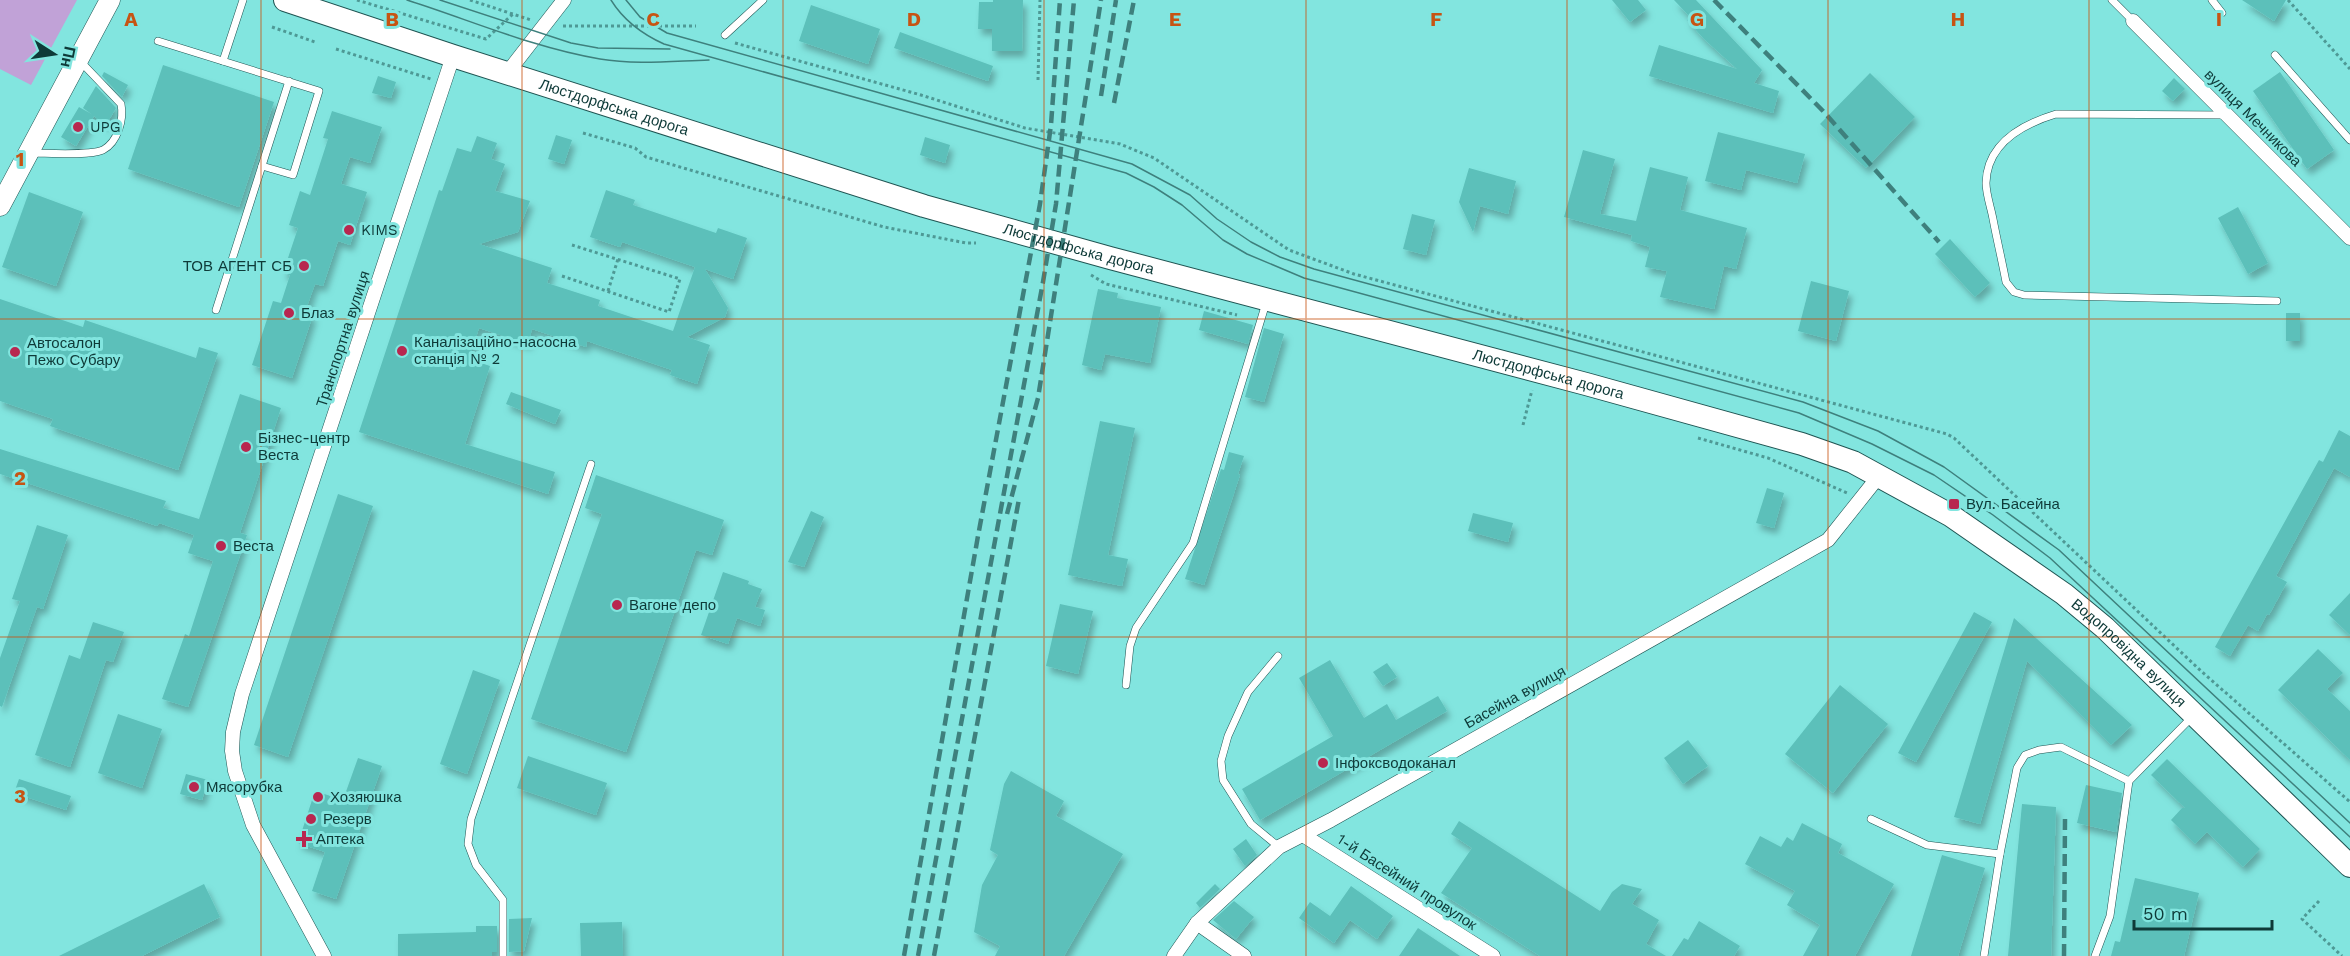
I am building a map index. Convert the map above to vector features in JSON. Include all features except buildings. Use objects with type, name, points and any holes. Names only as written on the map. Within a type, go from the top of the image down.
[{"type":"main road","name":"Люстдорфська дорога","points":[[285,0],[924,206],[1264,310],[1586,384],[1802,444],[1854,462],[1879,476]]},
{"type":"main road","name":"Водопровідна вулиця","points":[[1879,476],[1950,515],[2064,594],[2105,628],[2350,866]]},
{"type":"street","points":[[0,206],[110,0]]},
{"type":"street","points":[[508,72],[564,0]]},
{"type":"street","name":"вулиця Мечникова","points":[[2133,21],[2350,238]]},
{"type":"street","name":"Транспортна вулиця","points":[[324,956],[253,825],[235,771],[231,751],[233,732],[242,694],[453,56]]},
{"type":"street","name":"Басейна вулиця","points":[[1173,956],[1197,923],[1279,847],[1828,540],[1879,476]]},
{"type":"street","name":"1-й Басейний провулок","points":[[1303,835],[1493,956]]},
{"type":"street","points":[[1197,923],[1244,956]]},
{"type":"lane","points":[[223,61],[243,0]]},
{"type":"lane","points":[[725,35],[763,0]]},
{"type":"lane","points":[[2112,0],[2133,21]]},
{"type":"lane","points":[[2212,0],[2222,13]]},
{"type":"lane","points":[[158,41],[319,90],[293,175],[262,166]]},
{"type":"lane","points":[[2275,55],[2350,140]]},
{"type":"lane","points":[[29,153],[92,152],[103,150],[112,142],[123,114],[121,104],[79,60]]},
{"type":"lane","points":[[216,310],[289,81]]},
{"type":"lane","points":[[2227,115],[2056,114],[2031,121],[2013,132],[1998,148],[1988,166],[1986,184],[2006,282],[2014,292],[2024,295],[2277,301]]},
{"type":"lane","points":[[1126,685],[1130,646],[1136,628],[1192,543],[1264,310]]},
{"type":"lane","points":[[503,956],[503,900],[476,865],[468,844],[471,819],[591,464]]},
{"type":"lane","points":[[1278,656],[1248,692],[1228,735],[1221,761],[1223,780],[1251,824],[1279,847]]},
{"type":"lane","points":[[2095,956],[2110,916],[2129,781],[2194,715]]},
{"type":"lane","points":[[1984,956],[2000,854],[2017,768],[2025,755],[2039,750],[2061,747],[2129,781]]},
{"type":"lane","points":[[1871,819],[1927,845],[2000,854]]},
{"type":"path","points":[[357,0],[486,39],[514,13],[470,0]]},
{"type":"path","points":[[1038,80],[1040,0]]},
{"type":"path","points":[[2288,0],[2350,69]]},
{"type":"path","points":[[544,26],[696,26]]},
{"type":"path","points":[[272,27],[315,42]]},
{"type":"path","points":[[725,35],[733,42],[921,95],[1024,128],[1083,137]]},
{"type":"path","points":[[336,49],[444,83]]},
{"type":"path","points":[[584,133],[635,148],[646,157],[884,227],[966,243],[980,243]]},
{"type":"path","points":[[562,276],[669,312],[680,279],[572,245]]},
{"type":"path","points":[[608,291],[618,259]]},
{"type":"path","points":[[1088,273],[1106,284],[1264,310]]},
{"type":"path","points":[[1523,425],[1532,390]]},
{"type":"path","points":[[1689,436],[1768,458],[1860,499]]},
{"type":"path","points":[[2319,901],[2302,920],[2342,956]]},
{"type":"shaded area","points":[[0,0],[77,0],[31,85],[0,69]]},
{"type":"tram line","points":[[407,0],[527,41],[600,59],[627,62],[709,60]]},
{"type":"tram line","points":[[440,0],[571,43],[598,48],[670,49]]},
{"type":"tram line","points":[[611,0],[634,26],[664,44],[1126,173],[1182,205],[1223,240],[1247,254],[1304,278],[1799,413],[1872,444],[1934,475],[1993,515],[2050,558],[2350,837]]},
{"type":"tram line","points":[[626,0],[640,17],[667,33],[1132,164],[1190,195],[1217,219],[1251,242],[1280,257],[1314,269],[1803,402],[1878,431],[1944,467],[2059,550],[2350,823]]},
{"type":"railway","points":[[904,956],[978,536],[1040,204],[1051,125],[1060,0]]},
{"type":"railway","points":[[918,956],[1056,204],[1074,0]]},
{"type":"railway","points":[[1007,514],[1038,398],[1101,0]]},
{"type":"railway","points":[[1101,96],[1116,0]]},
{"type":"railway","points":[[1114,103],[1134,0]]},
{"type":"railway","points":[[1714,0],[1823,111],[1939,242]]},
{"type":"railway","points":[[934,956],[1019,499]]},
{"type":"railway","points":[[2064,956],[2065,819]]},
{"type":"place","name":"UPG","points":[[78,127]]},
{"type":"place","name":"KIMS","points":[[349,230]]},
{"type":"place","name":"ТОВ АГЕНТ СБ","points":[[304,266]]},
{"type":"place","name":"Блаз","points":[[289,313]]},
{"type":"place","name":"Каналізаційно-насосна станція № 2","points":[[402,351]]},
{"type":"place","name":"Автосалон Пежо Субару","points":[[15,352]]},
{"type":"place","name":"Бізнес-центр Веста","points":[[246,447]]},
{"type":"place","name":"Вул. Басейна","points":[[1954,504]]},
{"type":"place","name":"Веста","points":[[221,546]]},
{"type":"place","name":"Вагоне депо","points":[[617,605]]},
{"type":"place","name":"Інфоксводоканал","points":[[1323,763]]},
{"type":"place","name":"Мясорубка","points":[[194,787]]},
{"type":"place","name":"Хозяюшка","points":[[318,797]]},
{"type":"place","name":"Резерв","points":[[311,819]]},
{"type":"place","name":"Аптека","points":[[304,839]]}]
